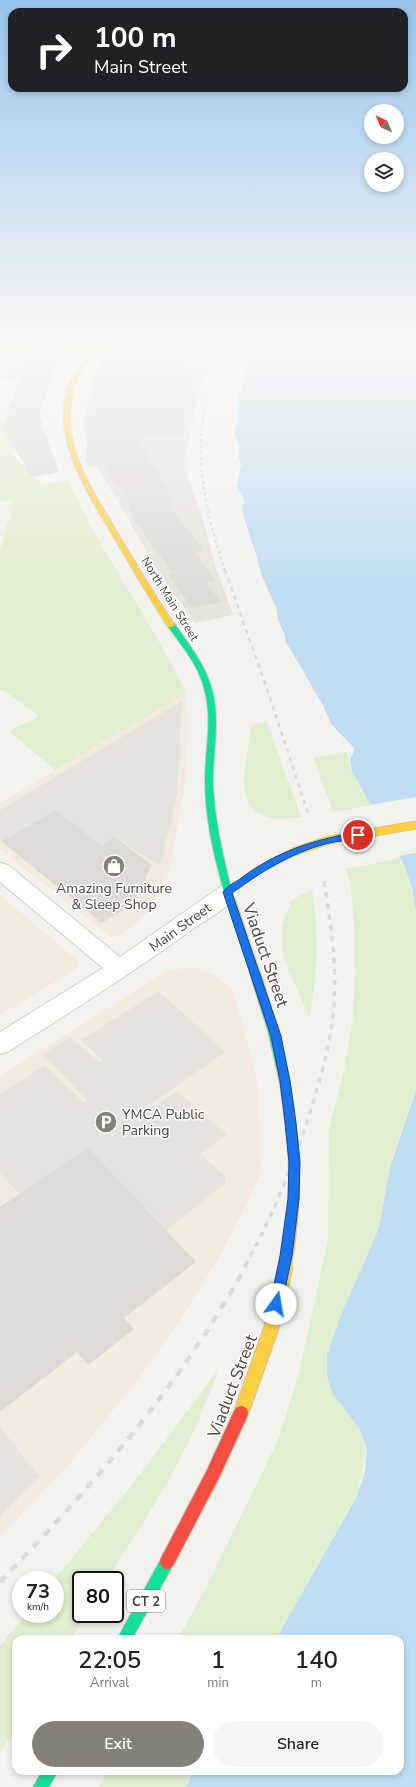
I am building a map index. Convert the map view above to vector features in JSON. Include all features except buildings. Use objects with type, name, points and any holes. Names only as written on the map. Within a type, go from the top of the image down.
[{"type":"main road","name":"North Main Street","points":[[68,426],[69,440],[84,478],[140,575],[196,662],[206,681],[212,712],[209,781],[210,807],[216,842],[228,892]]},
{"type":"main road","name":"Main Street","points":[[228,892],[258,870],[293,852],[329,840],[416,825]]},
{"type":"main road","name":"Viaduct Street","points":[[126,1635],[167,1562],[218,1464],[252,1386],[279,1294],[291,1227],[295,1186],[294,1162],[285,1081],[276,1036],[228,892]]},
{"type":"main road","points":[[41,1787],[48,1775]]},
{"type":"street","points":[[0,870],[120,970]]},
{"type":"street","name":"Main Street","points":[[0,1044],[120,970],[172,934],[228,892]]},
{"type":"shaded area","points":[[83,426],[191,426],[187,446],[188,477],[201,513],[131,524],[92,457]]},
{"type":"shaded area","points":[[201,513],[216,568],[233,615],[195,623],[167,585],[131,524]]},
{"type":"shaded area","points":[[186,693],[188,725],[186,780],[169,873],[154,904],[146,914],[135,925],[119,936],[111,937],[0,849],[0,803]]},
{"type":"shaded area","points":[[182,701],[177,795],[160,866],[115,837],[101,845],[56,810],[1,841],[0,840],[0,810]]},
{"type":"shaded area","points":[[0,895],[76,959],[80,965],[73,971],[0,1015]]},
{"type":"shaded area","points":[[194,968],[213,974],[229,986],[233,992],[238,1007],[256,1075],[259,1109],[261,1172],[244,1210],[218,1259],[179,1322],[155,1356],[129,1391],[70,1463],[0,1537],[0,1076],[162,974],[175,969]]},
{"type":"shaded area","name":"YMCA Public Parking","points":[[159,991],[225,1052],[147,1107],[150,1108],[177,1091],[227,1135],[201,1154],[225,1176],[226,1180],[224,1184],[166,1231],[88,1148],[19,1194],[0,1173],[0,1094],[45,1065],[85,1103],[87,1101],[86,1099],[42,1055],[70,1037],[101,1063],[102,1060],[81,1040]]},
{"type":"shaded area","points":[[0,1427],[39,1476],[0,1516]]},
{"type":"green space","points":[[0,426],[11,426],[20,432],[12,454],[41,484],[68,480],[97,537],[159,640],[186,693],[55,770],[9,731],[39,716],[3,690],[0,690],[0,550],[14,501],[0,501]]},
{"type":"green space","points":[[267,722],[301,817],[277,818],[261,814],[250,806],[245,793],[244,778],[252,724]]},
{"type":"green space","points":[[347,752],[352,771],[372,805],[333,812],[314,759],[315,757]]},
{"type":"green space","points":[[401,858],[416,907],[416,1089],[393,1156],[379,1228],[339,1320],[339,1403],[358,1426],[366,1447],[358,1493],[278,1635],[180,1635],[207,1586],[279,1438],[299,1372],[328,1240],[329,1129],[344,1071],[353,1016],[355,977],[354,916],[350,883],[346,869]]},
{"type":"green space","points":[[312,889],[316,921],[316,970],[309,1018],[283,956],[282,925],[292,900]]},
{"type":"green space","points":[[219,1369],[182,1456],[151,1510],[113,1571],[72,1571],[72,1623],[81,1623],[73,1635],[12,1635],[12,1734],[0,1753],[0,1646],[19,1623],[64,1623],[64,1571],[61,1571],[132,1485]]},
{"type":"green space","points":[[106,1775],[192,1775],[186,1787],[99,1787]]},
{"type":"water","points":[[236,426],[416,426],[416,912],[412,888],[403,863],[352,771],[350,760],[354,748],[331,724],[324,707],[286,642],[278,620],[276,607],[261,574],[243,515],[242,507],[245,502],[237,487],[241,465],[238,454],[239,447],[234,432]]},
{"type":"water","points":[[416,1090],[416,1787],[186,1787],[192,1775],[404,1775],[404,1635],[278,1635],[357,1496],[365,1472],[367,1449],[359,1428],[333,1394],[327,1376],[327,1355],[341,1315],[379,1228],[390,1167]]},
{"type":"pier","points":[[416,797],[416,853],[397,856],[369,805]]},
{"type":"railway","points":[[202,426],[201,456],[203,484],[208,513],[225,571]]},
{"type":"railway","points":[[225,570],[267,689],[309,816]]},
{"type":"railway","points":[[245,1266],[273,1211],[296,1155],[309,1116],[329,1041],[333,1016],[335,981],[329,911],[323,877]]},
{"type":"railway","points":[[0,1582],[69,1508],[134,1432],[194,1351],[221,1309],[246,1265]]},
{"type":"traffic: fast","points":[[171,625],[197,663],[208,688],[212,711],[209,781],[211,809],[218,851],[228,892]]},
{"type":"traffic: fast","points":[[256,976],[273,1030],[284,1078]]},
{"type":"traffic: fast","points":[[126,1635],[167,1562]]},
{"type":"traffic: fast","points":[[41,1787],[48,1775]]},
{"type":"traffic: slow","points":[[68,426],[70,443],[86,483],[171,625]]},
{"type":"traffic: slow","points":[[293,852],[329,840],[416,825]]},
{"type":"traffic: slow","points":[[256,976],[228,892],[258,870],[293,852]]},
{"type":"traffic: slow","points":[[241,1413],[271,1329],[285,1271],[294,1213],[295,1170],[292,1130],[284,1078]]},
{"type":"traffic: jam","points":[[167,1562],[213,1474],[241,1413]]},
{"type":"place","name":"Amazing Furniture & Sleep Shop","points":[[114,866]]},
{"type":"place","name":"YMCA Public Parking","points":[[106,1122]]},
{"type":"route","points":[[276,1304],[291,1227],[295,1186],[294,1151],[285,1081],[276,1036],[228,892],[258,870],[293,852],[323,841],[358,835]]}]
